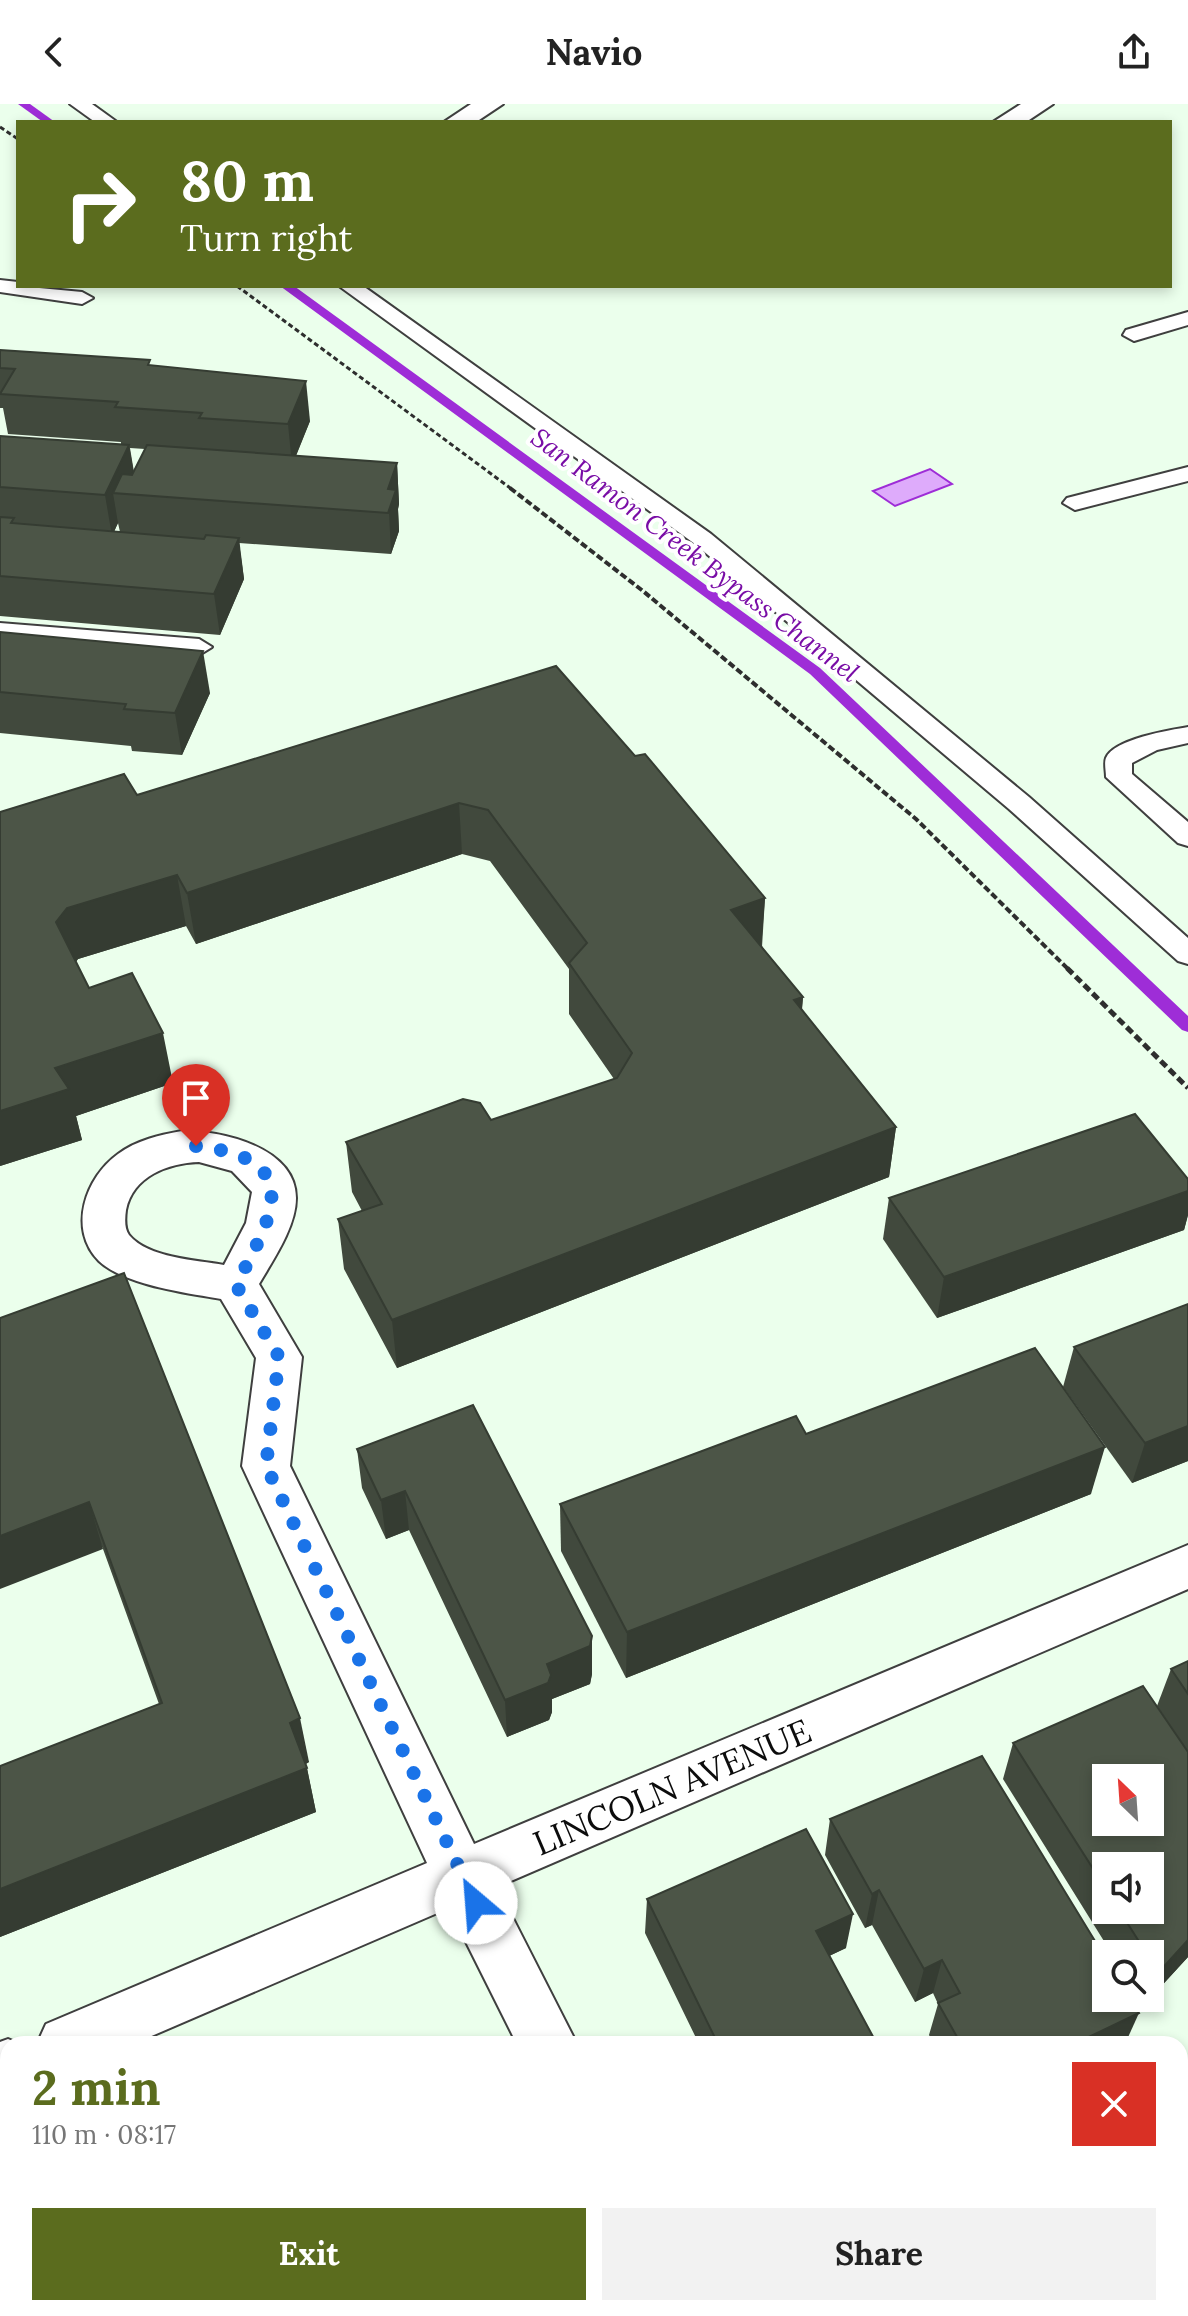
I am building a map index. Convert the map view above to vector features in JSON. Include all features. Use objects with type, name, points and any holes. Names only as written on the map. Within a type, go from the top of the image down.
[{"type":"street","points":[[461,120],[490,104]]},
{"type":"street","points":[[1010,120],[1040,104]]},
{"type":"street","points":[[236,1285],[279,1357],[266,1466],[462,1877],[544,2036]]},
{"type":"street","name":"LINCOLN AVENUE","points":[[85,2036],[1188,1566]]},
{"type":"lane","points":[[79,104],[105,120]]},
{"type":"lane","points":[[0,286],[82,298]]},
{"type":"lane","points":[[352,288],[703,539],[1019,803],[1188,954]]},
{"type":"lane","points":[[1134,335],[1188,318]]},
{"type":"lane","points":[[1075,503],[1188,474]]},
{"type":"lane","points":[[0,631],[199,647]]},
{"type":"lane","points":[[1188,735],[1149,743],[1119,759],[1119,777],[1188,837]]},
{"type":"path","points":[[240,288],[450,441],[643,591],[916,819],[1188,1088]]},
{"type":"shaded area","points":[[930,469],[952,484],[895,506],[873,491]]},
{"type":"building","points":[[0,350],[150,360],[148,365],[306,381],[288,424],[199,418],[202,413],[115,407],[118,402],[0,394],[15,369],[0,368]]},
{"type":"building","points":[[0,436],[129,445],[105,495],[0,487]]},
{"type":"building","points":[[147,445],[397,463],[388,489],[396,490],[388,513],[113,493],[122,474],[132,475]]},
{"type":"building","points":[[0,517],[14,518],[11,523],[204,539],[206,535],[239,538],[214,594],[0,576]]},
{"type":"building","points":[[0,632],[203,651],[175,713],[124,709],[126,704],[0,692]]},
{"type":"building","points":[[556,666],[635,756],[645,754],[765,898],[731,910],[803,997],[794,1000],[896,1127],[392,1320],[338,1219],[382,1204],[346,1142],[463,1099],[480,1103],[491,1120],[617,1078],[632,1053],[569,963],[587,943],[488,810],[459,803],[187,893],[177,875],[67,908],[56,922],[89,988],[132,973],[163,1033],[55,1068],[69,1089],[0,1111],[0,812],[124,774],[137,795]]},
{"type":"building","points":[[1135,1114],[1188,1179],[1188,1191],[944,1277],[889,1198]]},
{"type":"building","points":[[124,1273],[300,1718],[290,1723],[307,1768],[0,1889],[0,1766],[162,1703],[89,1502],[0,1536],[0,1318]]},
{"type":"building","points":[[1188,1304],[1188,1426],[1145,1443],[1074,1347]]},
{"type":"building","points":[[1035,1348],[1105,1447],[627,1632],[560,1504],[796,1416],[806,1434]]},
{"type":"building","points":[[473,1405],[592,1636],[590,1646],[547,1664],[551,1675],[548,1683],[505,1700],[405,1491],[381,1500],[357,1449]]},
{"type":"building","points":[[1188,1661],[1188,1694],[1171,1669]]},
{"type":"building","points":[[1143,1686],[1188,1752],[1188,1940],[1164,1966],[1164,1940],[1138,1940],[1128,1924],[1164,1924],[1164,1852],[1092,1852],[1092,1867],[1013,1743]]},
{"type":"building","points":[[982,1756],[1094,1940],[1092,2012],[1139,2013],[1091,2036],[957,2036],[938,2003],[960,1993],[942,1960],[924,1969],[879,1890],[872,1894],[830,1819]]},
{"type":"building","points":[[806,1829],[853,1914],[816,1931],[873,2036],[714,2036],[647,1899]]},
{"type":"waterway","name":"San Ramon Creek Bypass Channel","points":[[23,104],[47,120]]},
{"type":"waterway","name":"San Ramon Creek Bypass Channel","points":[[289,288],[815,671],[1188,1026]]},
{"type":"route","points":[[196,1146],[225,1149],[249,1160],[268,1177],[275,1198],[263,1234],[236,1285],[279,1357],[266,1466],[476,1903]]}]
